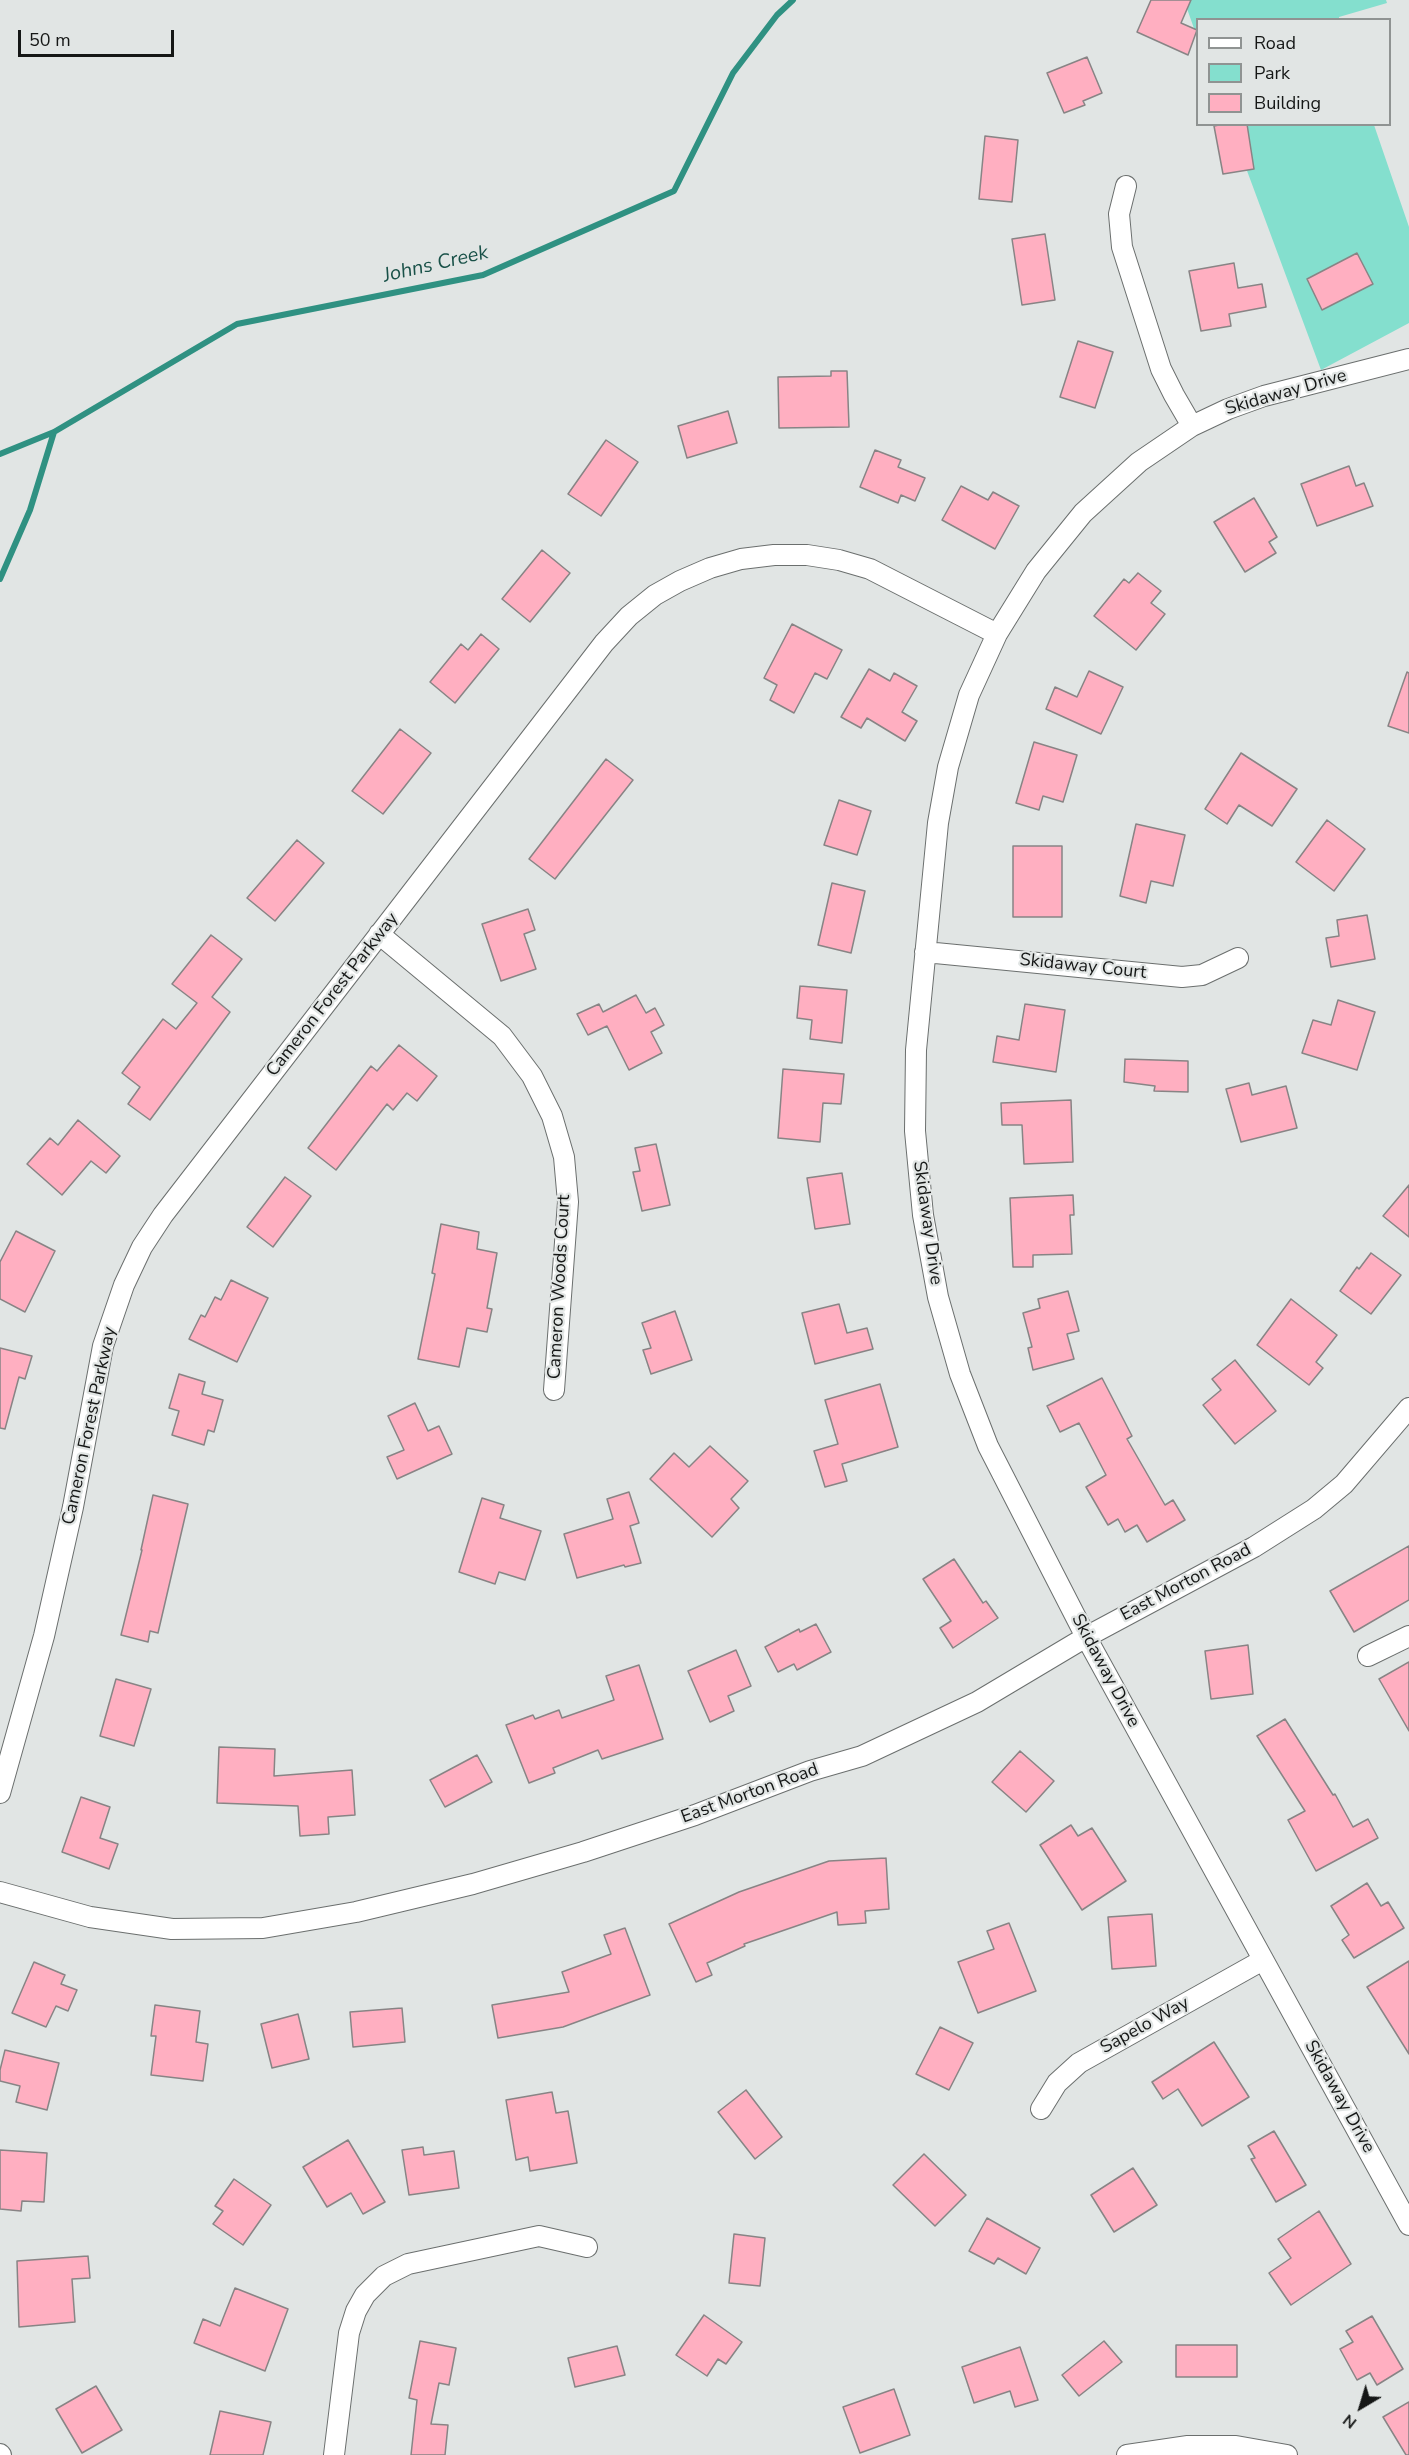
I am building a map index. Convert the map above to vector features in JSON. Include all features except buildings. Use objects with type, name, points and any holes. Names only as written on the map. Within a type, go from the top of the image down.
[{"type":"street","points":[[1126,186],[1119,214],[1122,247],[1161,369],[1192,426]]},
{"type":"street","name":"Skidaway Drive","points":[[1409,359],[1264,396],[1228,409],[1192,426],[1139,462],[1083,513],[1036,571],[997,634],[969,695],[948,767],[938,823],[916,1050],[915,1131],[923,1215],[938,1297],[960,1374],[988,1446],[1086,1637],[1409,2225]]},
{"type":"street","name":"Cameron Forest Parkway","points":[[0,1793],[44,1636],[73,1506],[103,1346],[123,1285],[142,1247],[163,1215],[604,642],[629,616],[655,595],[710,568],[763,556],[807,555],[839,560],[870,569],[997,634]]},
{"type":"street","name":"Cameron Woods Court","points":[[379,934],[502,1036],[532,1076],[552,1116],[564,1156],[568,1202],[554,1390]]},
{"type":"street","name":"Skidaway Court","points":[[925,952],[1182,977],[1202,975],[1238,958]]},
{"type":"street","name":"East Morton Road","points":[[0,1892],[90,1917],[172,1929],[263,1928],[356,1912],[473,1884],[583,1852],[694,1815],[810,1771],[862,1756],[977,1702],[1086,1637],[1254,1547],[1314,1509],[1344,1484],[1406,1417]]},
{"type":"street","points":[[1368,1656],[1409,1636]]},
{"type":"street","name":"Sapelo Way","points":[[1041,2109],[1056,2083],[1079,2063],[1263,1960]]},
{"type":"street","points":[[334,2455],[349,2333],[356,2311],[365,2295],[384,2276],[408,2264],[539,2236],[587,2247]]},
{"type":"street","points":[[1127,2455],[1188,2446],[1236,2446],[1287,2455]]},
{"type":"green space","points":[[1184,0],[1386,0],[1387,3],[1339,18],[1196,18],[1196,34]]},
{"type":"green space","points":[[1230,126],[1374,126],[1409,227],[1409,323],[1321,370]]},
{"type":"waterway","name":"Johns Creek","points":[[0,454],[54,432],[237,324],[483,275],[674,191],[733,73],[777,15],[793,0]]},
{"type":"waterway","points":[[0,579],[30,510],[54,432]]}]
